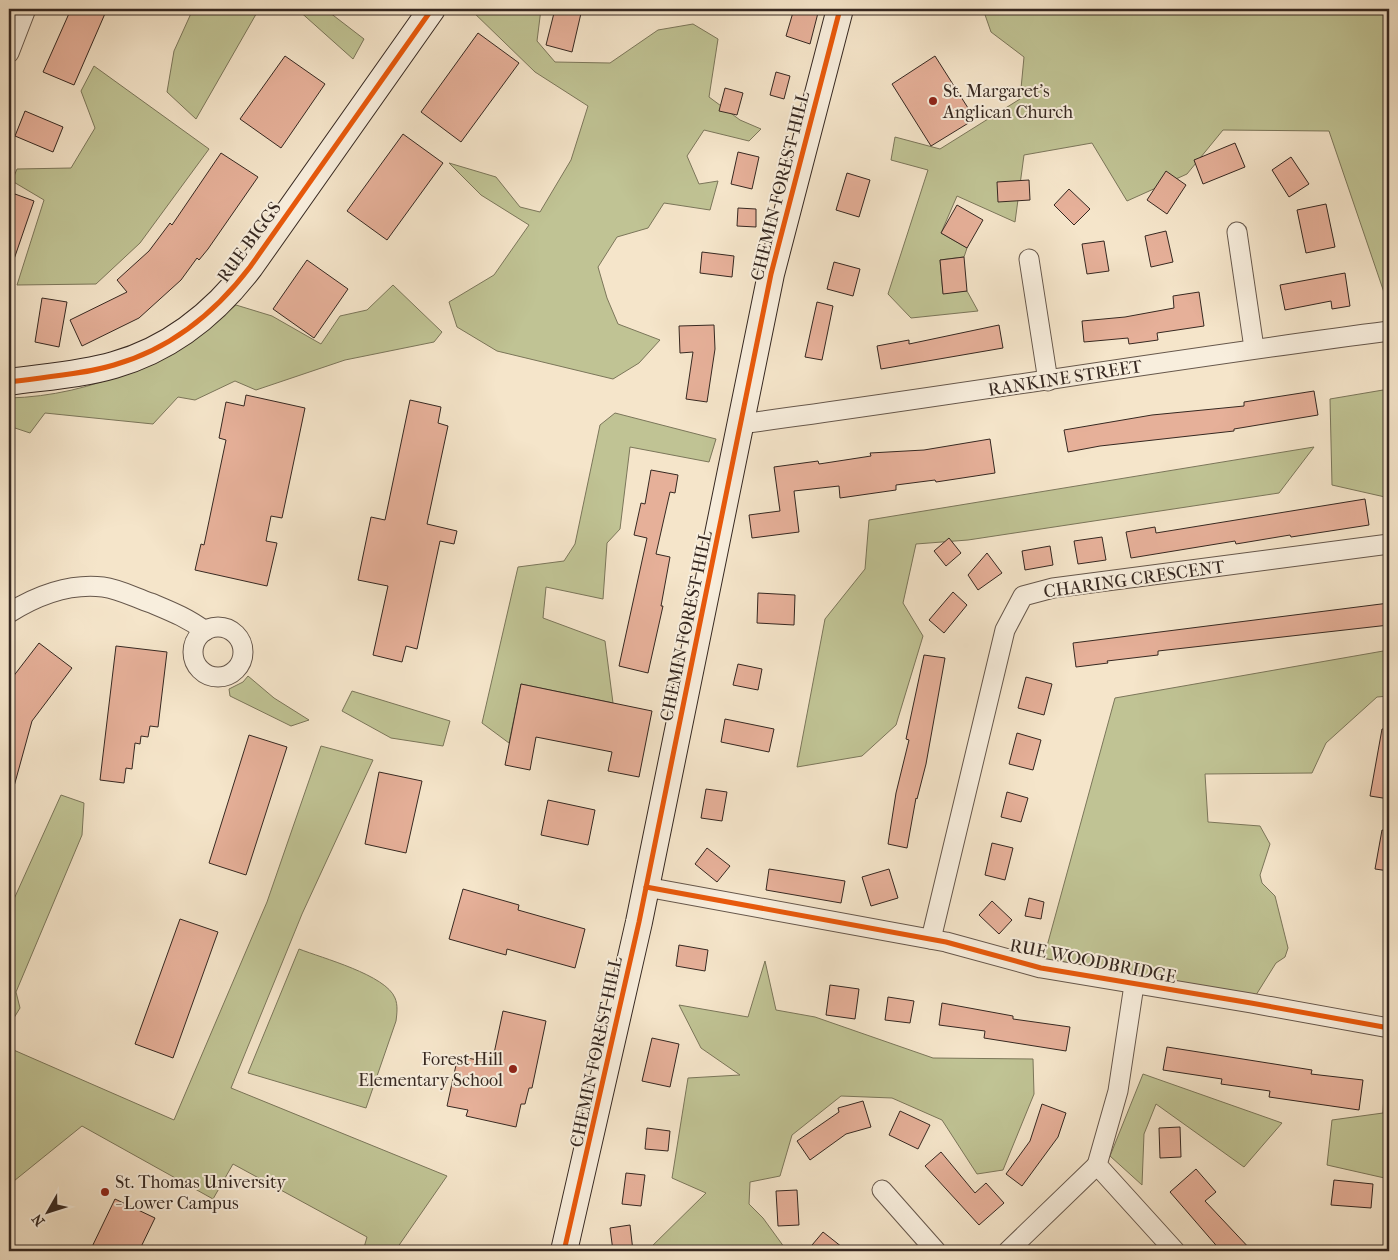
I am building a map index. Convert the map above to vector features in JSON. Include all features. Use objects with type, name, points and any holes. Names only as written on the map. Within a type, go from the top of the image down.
[{"type":"street","points":[[9,53],[26,9]]},
{"type":"street","name":"RUE BIGGS","points":[[9,382],[84,371],[136,357],[168,342],[214,309],[232,291],[250,267],[432,9]]},
{"type":"street","name":"CHEMIN FOREST HILL","points":[[564,1251],[646,887],[742,424],[771,274],[840,9]]},
{"type":"street","points":[[1237,232],[1254,348]]},
{"type":"street","points":[[1029,259],[1048,381]]},
{"type":"street","name":"RANKINE STREET","points":[[742,424],[1048,381],[1254,348],[1389,331]]},
{"type":"street","name":"CHARING CRESCENT","points":[[931,939],[1005,630],[1022,596],[1053,588],[1389,544]]},
{"type":"street","points":[[9,613],[28,601],[60,590],[103,587],[172,611],[205,631]]},
{"type":"street","name":"RUE WOODBRIDGE","points":[[646,887],[931,939],[1041,968],[1389,1028]]},
{"type":"street","points":[[1008,1251],[1097,1165],[1118,1091],[1134,985]]},
{"type":"street","points":[[1097,1165],[1175,1251]]},
{"type":"street","points":[[882,1190],[936,1251]]},
{"type":"green space","points":[[193,9],[259,9],[196,119],[167,92],[174,51]]},
{"type":"green space","points":[[297,9],[325,9],[364,39],[353,59]]},
{"type":"green space","points":[[470,9],[541,9],[537,41],[555,62],[610,63],[658,30],[693,24],[718,39],[709,97],[740,120],[761,129],[749,141],[704,130],[687,156],[699,184],[718,181],[710,210],[664,203],[648,228],[617,237],[598,267],[607,298],[618,324],[660,340],[639,363],[613,379],[497,351],[457,327],[449,302],[494,275],[529,225],[481,195],[449,163],[496,177],[520,207],[540,212],[571,160],[588,106],[535,72]]},
{"type":"green space","points":[[983,9],[1389,9],[1389,307],[1329,131],[1223,130],[1187,174],[1127,201],[1092,143],[1024,155],[1015,222],[957,196],[941,233],[967,248],[964,257],[940,260],[943,293],[967,291],[978,311],[911,318],[888,294],[928,170],[891,160],[895,137],[940,149],[1020,99],[1024,57],[991,32]]},
{"type":"green space","points":[[94,66],[209,149],[140,243],[96,284],[17,285],[44,200],[12,181],[17,169],[71,168],[95,128],[81,91]]},
{"type":"green space","points":[[393,285],[442,332],[434,342],[345,360],[256,390],[235,381],[195,400],[178,397],[153,424],[45,413],[30,433],[9,426],[9,398],[40,396],[71,390],[101,382],[130,371],[159,358],[186,342],[236,305],[272,316],[321,344],[340,316],[367,310]]},
{"type":"green space","points":[[1389,389],[1389,500],[1385,497],[1332,485],[1330,399]]},
{"type":"green space","points":[[615,413],[716,439],[709,462],[630,447],[620,529],[607,543],[603,599],[546,587],[543,618],[605,641],[613,703],[521,684],[509,743],[482,723],[518,567],[564,561],[575,544],[600,425]]},
{"type":"green space","points":[[1314,447],[1279,493],[968,540],[916,544],[903,603],[923,636],[896,725],[862,756],[797,767],[825,619],[865,569],[869,520]]},
{"type":"green space","points":[[1389,650],[1389,696],[1377,697],[1326,743],[1312,773],[1205,774],[1208,822],[1260,826],[1270,844],[1260,875],[1262,883],[1275,896],[1288,948],[1285,957],[1276,963],[1251,1003],[1041,968],[1115,698]]},
{"type":"green space","points":[[248,676],[274,698],[309,720],[291,726],[230,696],[229,689],[243,682]]},
{"type":"green space","points":[[352,691],[450,721],[443,746],[391,738],[342,711]]},
{"type":"green space","points":[[321,746],[373,760],[302,914],[231,1088],[447,1176],[395,1251],[363,1251],[367,1237],[233,1164],[213,1199],[82,1126],[9,1185],[9,1048],[174,1120],[267,902]]},
{"type":"green space","points":[[61,795],[84,803],[82,835],[16,992],[20,1008],[9,1026],[9,910]]},
{"type":"green space","points":[[299,949],[367,975],[389,990],[395,998],[397,1006],[396,1021],[366,1108],[248,1073]]},
{"type":"green space","points":[[765,961],[776,1010],[815,1017],[933,1058],[1033,1059],[1034,1094],[1003,1170],[977,1174],[942,1120],[892,1098],[841,1096],[792,1135],[780,1176],[750,1182],[749,1204],[763,1218],[787,1251],[647,1251],[706,1193],[672,1178],[688,1078],[740,1075],[701,1048],[679,1005],[748,1017]]},
{"type":"green space","points":[[1386,1056],[1389,1058],[1389,1179],[1327,1165],[1332,1120],[1383,1113]]},
{"type":"green space","points":[[1143,1074],[1282,1123],[1244,1167],[1156,1104],[1144,1134],[1142,1185],[1110,1156]]},
{"type":"building","points":[[71,9],[107,9],[74,85],[43,72]]},
{"type":"building","points":[[555,9],[582,9],[572,52],[546,45]]},
{"type":"building","points":[[794,9],[819,9],[810,44],[786,36]]},
{"type":"building","points":[[478,33],[519,63],[461,142],[421,112]]},
{"type":"building","points":[[285,56],[325,84],[281,148],[240,119]]},
{"type":"building","name":"St. Margaret's Anglican Church","points":[[935,56],[975,119],[931,146],[892,84]]},
{"type":"building","points":[[776,72],[790,76],[784,99],[770,95]]},
{"type":"building","points":[[725,88],[743,93],[737,115],[719,111]]},
{"type":"building","points":[[25,111],[63,127],[53,152],[15,136]]},
{"type":"building","points":[[403,134],[443,163],[387,240],[347,211]]},
{"type":"building","points":[[1235,143],[1245,167],[1203,184],[1194,160]]},
{"type":"building","points":[[738,152],[759,157],[752,189],[731,184]]},
{"type":"building","points":[[221,153],[258,177],[208,249],[199,260],[197,258],[181,280],[139,318],[82,346],[70,320],[127,292],[117,280],[149,251],[170,223],[172,225]]},
{"type":"building","points":[[1291,157],[1309,184],[1289,197],[1272,170]]},
{"type":"building","points":[[1166,171],[1186,185],[1167,214],[1147,200]]},
{"type":"building","points":[[847,173],[870,180],[859,217],[836,210]]},
{"type":"building","points":[[1029,180],[1030,200],[998,202],[997,182]]},
{"type":"building","points":[[1069,189],[1090,209],[1074,225],[1054,205]]},
{"type":"building","points":[[15,194],[34,201],[11,268],[9,268],[9,211]]},
{"type":"building","points":[[1326,204],[1335,247],[1306,253],[1297,210]]},
{"type":"building","points":[[957,205],[983,220],[967,248],[941,233]]},
{"type":"building","points":[[738,208],[756,209],[756,227],[737,226]]},
{"type":"building","points":[[1166,231],[1173,262],[1151,267],[1145,236]]},
{"type":"building","points":[[1104,241],[1109,271],[1087,274],[1082,244]]},
{"type":"building","points":[[702,252],[734,256],[732,277],[700,273]]},
{"type":"building","points":[[964,257],[967,291],[943,294],[940,260]]},
{"type":"building","points":[[307,260],[348,289],[314,338],[273,309]]},
{"type":"building","points":[[834,262],[860,269],[853,296],[827,289]]},
{"type":"building","points":[[1345,273],[1350,306],[1332,309],[1331,301],[1285,310],[1280,285]]},
{"type":"building","points":[[1199,292],[1204,326],[1157,333],[1158,340],[1129,344],[1128,338],[1084,342],[1082,321],[1125,317],[1174,308],[1173,296]]},
{"type":"building","points":[[42,298],[67,302],[59,347],[35,342]]},
{"type":"building","points":[[817,302],[833,306],[822,360],[805,357]]},
{"type":"building","points":[[714,325],[715,349],[707,402],[686,399],[693,352],[680,353],[679,326]]},
{"type":"building","points":[[999,325],[1003,348],[881,369],[877,346],[909,340],[909,344]]},
{"type":"building","points":[[1314,391],[1318,415],[1234,429],[1234,431],[1100,446],[1068,452],[1064,430],[1152,415],[1244,406],[1244,402]]},
{"type":"building","points":[[246,395],[305,408],[282,518],[271,516],[266,541],[277,543],[267,586],[195,570],[201,544],[204,545],[226,440],[219,438],[226,402],[244,406]]},
{"type":"building","points":[[410,400],[441,407],[438,423],[448,426],[427,524],[457,531],[454,544],[440,541],[417,649],[406,646],[402,662],[373,655],[388,586],[358,580],[371,517],[385,520]]},
{"type":"building","points":[[990,439],[995,473],[936,482],[935,480],[896,485],[896,490],[840,498],[839,486],[794,491],[799,532],[752,538],[749,515],[780,511],[774,467],[818,461],[819,464],[871,456],[870,453],[924,450]]},
{"type":"building","points":[[651,470],[678,475],[675,493],[670,492],[656,554],[670,557],[661,606],[663,606],[648,673],[619,666],[647,538],[634,535],[641,503],[645,504]]},
{"type":"building","points":[[1365,499],[1369,525],[1236,544],[1235,541],[1131,558],[1126,532],[1155,527],[1156,533]]},
{"type":"building","points":[[1102,537],[1106,560],[1078,564],[1074,541]]},
{"type":"building","points":[[949,538],[961,553],[946,566],[934,551]]},
{"type":"building","points":[[1050,546],[1053,565],[1025,570],[1022,551]]},
{"type":"building","points":[[987,553],[1002,573],[978,590],[968,575]]},
{"type":"building","points":[[953,592],[967,605],[944,633],[929,620]]},
{"type":"building","points":[[758,593],[795,595],[794,625],[757,623]]},
{"type":"building","points":[[1389,603],[1389,625],[1158,651],[1158,655],[1076,667],[1073,643]]},
{"type":"building","points":[[39,643],[72,668],[32,721],[13,790],[9,789],[9,682]]},
{"type":"building","points":[[116,646],[167,652],[158,727],[150,726],[148,737],[141,736],[140,744],[135,743],[132,769],[126,768],[124,783],[100,780]]},
{"type":"building","points":[[924,655],[945,658],[926,764],[916,798],[907,848],[888,844],[896,793],[909,740],[906,739]]},
{"type":"building","points":[[738,664],[762,669],[758,690],[733,685]]},
{"type":"building","points":[[1026,677],[1052,684],[1044,715],[1018,708]]},
{"type":"building","points":[[521,684],[652,711],[639,777],[608,771],[612,752],[536,737],[530,770],[505,765]]},
{"type":"building","points":[[725,719],[774,729],[769,752],[721,742]]},
{"type":"building","points":[[1382,729],[1389,729],[1389,799],[1370,796]]},
{"type":"building","points":[[1017,733],[1041,740],[1033,770],[1009,764]]},
{"type":"building","points":[[249,735],[287,747],[246,875],[209,863]]},
{"type":"building","points":[[379,772],[422,781],[406,853],[365,844]]},
{"type":"building","points":[[706,789],[727,792],[722,821],[701,818]]},
{"type":"building","points":[[1007,792],[1028,798],[1021,822],[1001,817]]},
{"type":"building","points":[[548,800],[595,810],[588,845],[541,835]]},
{"type":"building","points":[[1382,830],[1389,831],[1389,871],[1375,869]]},
{"type":"building","points":[[992,843],[1013,848],[1005,880],[985,875]]},
{"type":"building","points":[[707,848],[730,866],[717,882],[695,864]]},
{"type":"building","points":[[769,869],[845,881],[841,903],[766,890]]},
{"type":"building","points":[[889,869],[898,898],[871,906],[862,877]]},
{"type":"building","points":[[463,889],[519,905],[518,910],[585,929],[575,968],[507,949],[506,955],[449,939]]},
{"type":"building","points":[[1029,898],[1044,902],[1041,919],[1025,916]]},
{"type":"building","points":[[992,901],[1012,920],[999,934],[979,915]]},
{"type":"building","points":[[180,919],[218,932],[173,1058],[135,1044]]},
{"type":"building","points":[[679,945],[708,950],[705,971],[676,966]]},
{"type":"building","points":[[830,985],[859,989],[855,1019],[826,1015]]},
{"type":"building","points":[[888,997],[914,1001],[910,1023],[885,1020]]},
{"type":"building","points":[[942,1003],[1013,1016],[1013,1019],[1070,1027],[1066,1051],[984,1038],[985,1031],[939,1025]]},
{"type":"building","name":"Forest Hill Elementary School","points":[[503,1011],[546,1021],[532,1088],[529,1088],[525,1104],[521,1104],[516,1127],[466,1116],[468,1110],[447,1106],[458,1056],[492,1063]]},
{"type":"building","points":[[652,1038],[679,1044],[670,1087],[642,1081]]},
{"type":"building","points":[[1167,1047],[1312,1070],[1311,1074],[1363,1080],[1359,1110],[1269,1097],[1270,1091],[1221,1084],[1222,1079],[1163,1070]]},
{"type":"building","points":[[863,1101],[871,1127],[846,1134],[810,1160],[797,1141],[839,1112],[838,1108]]},
{"type":"building","points":[[1042,1104],[1066,1113],[1058,1137],[1022,1186],[1006,1174],[1030,1141]]},
{"type":"building","points":[[900,1111],[930,1125],[918,1149],[889,1135]]},
{"type":"building","points":[[1180,1127],[1181,1157],[1160,1158],[1159,1128]]},
{"type":"building","points":[[647,1128],[670,1131],[668,1151],[645,1149]]},
{"type":"building","points":[[941,1152],[975,1193],[986,1183],[1004,1203],[979,1225],[925,1166]]},
{"type":"building","points":[[1196,1169],[1216,1192],[1205,1201],[1252,1251],[1221,1251],[1170,1192]]},
{"type":"building","points":[[626,1173],[645,1175],[641,1206],[622,1204]]},
{"type":"building","points":[[1334,1180],[1373,1184],[1371,1208],[1331,1205]]},
{"type":"building","points":[[797,1190],[799,1225],[778,1226],[776,1191]]},
{"type":"building","points":[[115,1199],[155,1218],[139,1251],[90,1251]]},
{"type":"building","points":[[630,1225],[633,1251],[613,1251],[610,1228]]},
{"type":"building","points":[[823,1232],[847,1251],[807,1251]]},
{"type":"cycle path","points":[[9,382],[88,371],[114,365],[154,349],[190,327],[206,314],[250,267],[432,9]]},
{"type":"cycle path","points":[[564,1251],[639,922],[771,274],[840,9]]},
{"type":"cycle path","points":[[646,887],[946,942],[1041,968],[1389,1028]]},
{"type":"place","name":"St. Margaret's Anglican Church","points":[[933,101]]},
{"type":"place","name":"Forest Hill Elementary School","points":[[513,1069]]},
{"type":"place","name":"St. Thomas University - Lower Campus","points":[[105,1192]]}]
